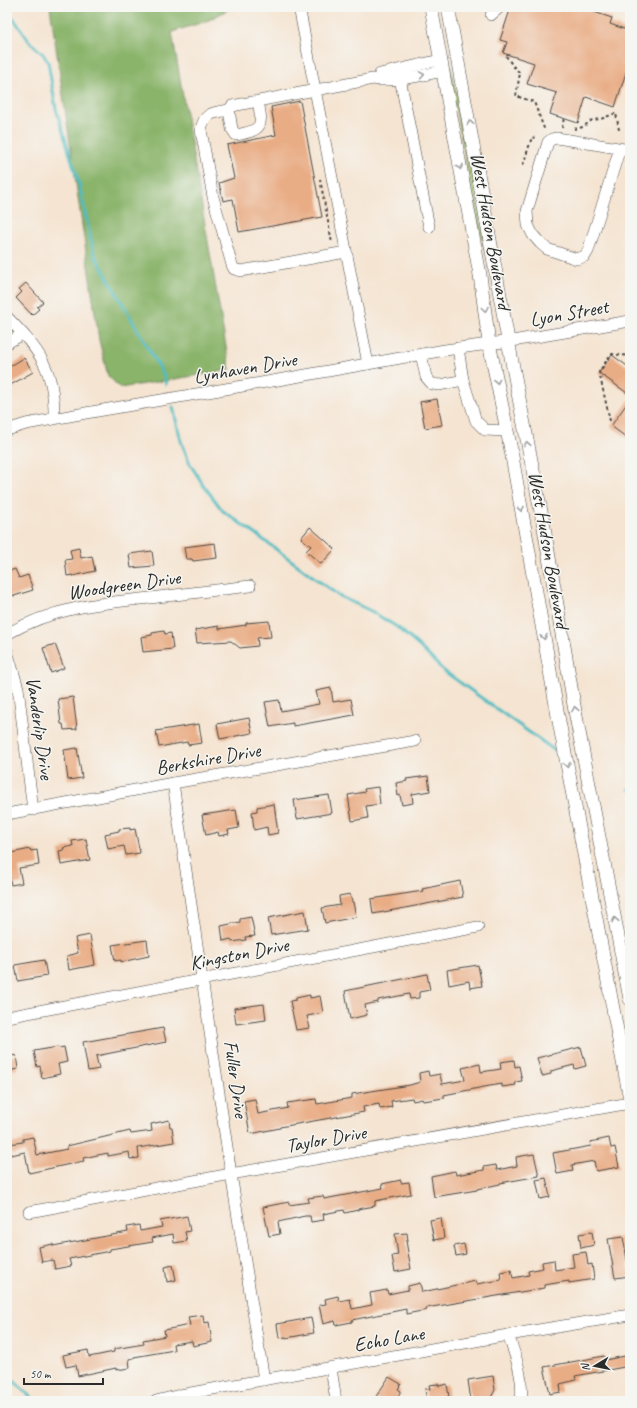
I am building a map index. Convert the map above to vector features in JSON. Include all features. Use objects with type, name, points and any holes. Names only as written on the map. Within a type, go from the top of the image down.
[{"type":"main road","name":"West Hudson Boulevard","points":[[431,7],[480,275],[490,343],[630,1099]]},
{"type":"main road","name":"West Hudson Boulevard","points":[[448,7],[508,341],[543,522],[575,711],[630,999]]},
{"type":"street","points":[[301,7],[300,12],[368,364]]},
{"type":"street","points":[[490,15],[500,7]]},
{"type":"street","points":[[373,79],[378,74],[442,66]]},
{"type":"street","points":[[346,252],[241,271],[234,269],[213,197],[201,130],[202,123],[210,114],[229,110],[232,106],[373,79],[380,80],[400,78],[442,66]]},
{"type":"street","points":[[400,78],[429,227]]},
{"type":"street","points":[[229,110],[232,129],[236,135],[251,132],[257,128],[261,119],[258,101]]},
{"type":"street","points":[[557,138],[625,149],[585,256],[577,259],[547,249],[533,235],[526,218],[548,142],[557,138]]},
{"type":"street","points":[[7,317],[39,354],[48,370],[52,383],[54,418]]},
{"type":"street","name":"Lyon Street","points":[[490,343],[630,321]]},
{"type":"street","points":[[7,343],[23,334]]},
{"type":"street","name":"Lynhaven Drive","points":[[7,430],[54,418],[490,343]]},
{"type":"street","points":[[458,348],[463,380],[476,421],[485,430],[507,431]]},
{"type":"street","points":[[422,354],[426,377],[432,384],[440,385],[463,380]]},
{"type":"street","name":"Woodgreen Drive","points":[[7,634],[46,615],[75,608],[250,586]]},
{"type":"street","name":"Vanderlip Drive","points":[[7,651],[18,688],[33,810]]},
{"type":"street","name":"Berkshire Drive","points":[[7,814],[173,783],[415,741]]},
{"type":"street","name":"Fuller Drive","points":[[173,783],[231,1174],[264,1380]]},
{"type":"street","name":"Kingston Drive","points":[[7,1017],[478,927]]},
{"type":"street","name":"Taylor Drive","points":[[29,1212],[231,1174],[630,1103]]},
{"type":"street","name":"Echo Lane","points":[[156,1401],[180,1395],[508,1335],[630,1315]]},
{"type":"street","points":[[508,1335],[521,1378],[521,1401]]},
{"type":"street","points":[[331,1368],[336,1401]]},
{"type":"path","points":[[506,56],[520,73],[516,96],[534,102],[544,131],[548,132],[544,136]]},
{"type":"path","points":[[573,129],[583,127],[592,120],[601,119],[616,113],[620,130]]},
{"type":"path","points":[[564,118],[562,128],[567,129]]},
{"type":"path","points":[[523,165],[532,137],[540,139]]},
{"type":"path","points":[[610,421],[599,372],[611,354],[630,356]]},
{"type":"green space","points":[[50,7],[233,7],[207,21],[172,32],[230,370],[120,388],[108,376],[99,340]]},
{"type":"green space","points":[[447,62],[449,62],[465,130],[486,250],[475,210]]},
{"type":"building","points":[[511,7],[579,7],[612,18],[610,24],[630,31],[630,60],[615,107],[586,97],[578,123],[550,114],[557,93],[527,84],[534,63],[503,53],[507,42],[500,40]]},
{"type":"building","points":[[300,101],[322,217],[239,232],[233,199],[223,201],[219,183],[234,178],[227,145],[276,135],[271,107]]},
{"type":"building","points":[[26,283],[43,302],[37,307],[39,309],[32,315],[16,298],[22,292],[19,289]]},
{"type":"building","points":[[612,355],[630,368],[630,395],[599,373]]},
{"type":"building","points":[[24,358],[33,372],[7,387],[7,368]]},
{"type":"building","points":[[437,399],[442,425],[425,428],[420,402]]},
{"type":"building","points":[[630,399],[630,440],[611,426]]},
{"type":"building","points":[[310,527],[335,549],[321,564],[306,551],[311,546],[301,538]]},
{"type":"building","points":[[215,543],[217,558],[193,561],[192,559],[186,559],[184,547]]},
{"type":"building","points":[[79,548],[81,558],[92,556],[95,571],[67,576],[65,560],[72,559],[70,550]]},
{"type":"building","points":[[152,551],[154,566],[131,568],[129,554]]},
{"type":"building","points":[[15,569],[19,578],[28,575],[33,590],[7,597],[7,572]]},
{"type":"building","points":[[269,621],[271,637],[257,638],[258,646],[240,648],[231,641],[197,643],[195,630],[219,626],[219,629],[246,625],[246,623]]},
{"type":"building","points":[[164,631],[165,634],[171,633],[173,649],[143,652],[141,637]]},
{"type":"building","points":[[55,644],[64,668],[51,673],[43,648]]},
{"type":"building","points":[[331,688],[333,702],[351,699],[354,715],[293,726],[293,723],[270,727],[265,702],[279,700],[281,711],[319,704],[316,691]]},
{"type":"building","points":[[73,697],[77,729],[64,730],[63,724],[61,724],[58,699]]},
{"type":"building","points":[[249,718],[252,733],[220,739],[217,724]]},
{"type":"building","points":[[199,724],[202,743],[188,745],[187,742],[159,747],[156,731]]},
{"type":"building","points":[[77,748],[82,778],[68,780],[64,750]]},
{"type":"building","points":[[428,776],[430,791],[412,794],[413,803],[402,805],[400,795],[398,796],[396,783],[407,781],[406,779]]},
{"type":"building","points":[[378,787],[380,804],[366,806],[368,818],[352,821],[348,795],[365,792],[364,789]]},
{"type":"building","points":[[329,795],[332,813],[297,819],[294,800]]},
{"type":"building","points":[[274,804],[278,833],[268,835],[267,827],[254,830],[252,812],[257,811],[257,807]]},
{"type":"building","points":[[236,810],[239,828],[228,830],[229,834],[219,836],[218,832],[206,835],[202,815]]},
{"type":"building","points":[[130,828],[130,830],[135,829],[140,853],[126,855],[124,846],[108,849],[105,834],[119,831],[119,829]]},
{"type":"building","points":[[86,839],[90,860],[61,865],[59,851],[64,850],[63,848],[73,846],[72,841]]},
{"type":"building","points":[[30,849],[31,851],[37,850],[39,865],[19,868],[22,883],[11,885],[7,855]]},
{"type":"building","points":[[460,881],[463,897],[373,914],[371,899],[423,891],[422,889]]},
{"type":"building","points":[[350,894],[356,917],[325,923],[322,908],[340,905],[339,896]]},
{"type":"building","points":[[305,911],[308,929],[271,935],[268,918]]},
{"type":"building","points":[[251,917],[255,936],[245,937],[246,940],[232,942],[231,939],[223,941],[221,926],[240,922],[240,919]]},
{"type":"building","points":[[90,935],[95,965],[69,970],[67,956],[78,953],[75,938]]},
{"type":"building","points":[[147,940],[149,956],[121,962],[121,960],[115,961],[112,945]]},
{"type":"building","points":[[44,960],[47,976],[18,981],[15,965]]},
{"type":"building","points":[[478,965],[482,986],[470,988],[469,981],[449,985],[447,970]]},
{"type":"building","points":[[427,974],[430,990],[419,992],[419,998],[410,999],[409,994],[378,1000],[378,1002],[365,1005],[367,1015],[350,1019],[345,991]]},
{"type":"building","points":[[310,995],[310,998],[320,996],[323,1013],[307,1016],[310,1028],[296,1030],[290,1001]]},
{"type":"building","points":[[264,1004],[266,1020],[236,1024],[234,1008]]},
{"type":"building","points":[[163,1028],[166,1042],[96,1056],[99,1069],[88,1071],[83,1042]]},
{"type":"building","points":[[64,1047],[67,1062],[58,1064],[60,1074],[42,1078],[40,1066],[37,1067],[34,1051]]},
{"type":"building","points":[[581,1047],[586,1066],[575,1069],[574,1065],[551,1071],[551,1074],[542,1076],[537,1058]]},
{"type":"building","points":[[16,1055],[18,1069],[7,1071],[7,1057]]},
{"type":"building","points":[[514,1060],[515,1067],[519,1066],[522,1081],[515,1082],[516,1085],[502,1087],[502,1084],[484,1087],[444,1095],[444,1098],[423,1101],[422,1099],[413,1101],[412,1098],[391,1101],[392,1107],[380,1109],[379,1104],[363,1107],[364,1112],[250,1134],[244,1101],[255,1099],[258,1114],[288,1108],[287,1103],[316,1099],[317,1104],[352,1098],[352,1094],[410,1085],[420,1082],[419,1073],[428,1071],[429,1076],[440,1074],[442,1084],[465,1080],[462,1068],[480,1064],[481,1072],[501,1069],[500,1062]]},
{"type":"building","points":[[169,1120],[170,1127],[172,1127],[174,1142],[138,1148],[139,1158],[130,1159],[129,1152],[108,1156],[108,1153],[83,1158],[84,1161],[29,1173],[25,1152],[11,1155],[9,1144],[23,1142],[23,1139],[33,1137],[37,1155],[67,1149],[67,1146],[130,1131],[131,1134],[152,1131],[151,1124]]},
{"type":"building","points":[[609,1138],[611,1148],[615,1147],[619,1167],[596,1171],[594,1161],[572,1165],[573,1171],[557,1174],[553,1153],[591,1146],[590,1142]]},
{"type":"building","points":[[534,1154],[539,1176],[500,1183],[477,1190],[434,1197],[431,1176],[455,1171],[456,1175],[484,1170],[484,1167],[496,1165],[497,1170],[517,1166],[516,1157]]},
{"type":"building","points":[[546,1178],[550,1197],[540,1199],[536,1180]]},
{"type":"building","points":[[401,1180],[401,1183],[409,1182],[411,1194],[375,1201],[375,1206],[345,1213],[344,1210],[323,1214],[324,1220],[311,1222],[310,1216],[305,1216],[278,1222],[280,1234],[269,1236],[263,1207],[289,1202],[289,1205],[309,1202],[308,1198],[323,1196],[324,1199],[383,1188],[382,1184]]},
{"type":"building","points":[[187,1216],[190,1231],[185,1232],[187,1241],[174,1243],[173,1234],[152,1238],[153,1242],[110,1249],[110,1251],[69,1259],[71,1266],[55,1269],[53,1260],[42,1262],[39,1247],[53,1244],[53,1246],[128,1232],[127,1227],[139,1225],[140,1231],[162,1227],[160,1221]]},
{"type":"building","points":[[441,1218],[444,1238],[434,1240],[430,1220]]},
{"type":"building","points":[[592,1232],[594,1245],[581,1248],[579,1234]]},
{"type":"building","points":[[407,1233],[408,1241],[406,1241],[411,1269],[395,1272],[392,1256],[398,1255],[395,1234]]},
{"type":"building","points":[[623,1237],[630,1276],[615,1278],[608,1239]]},
{"type":"building","points":[[464,1244],[466,1254],[456,1256],[454,1246]]},
{"type":"building","points":[[586,1252],[588,1265],[592,1264],[594,1279],[544,1285],[544,1288],[426,1308],[427,1310],[406,1314],[406,1309],[352,1320],[352,1322],[336,1325],[335,1321],[323,1324],[319,1305],[326,1304],[325,1299],[338,1296],[339,1301],[350,1299],[352,1309],[372,1305],[370,1293],[387,1290],[388,1294],[408,1290],[408,1286],[420,1283],[422,1292],[476,1281],[477,1284],[501,1280],[500,1272],[511,1270],[513,1278],[529,1275],[528,1271],[543,1268],[542,1262],[554,1260],[555,1270],[574,1267],[572,1254]]},
{"type":"building","points":[[173,1265],[176,1280],[167,1282],[165,1267]]},
{"type":"building","points":[[203,1315],[204,1323],[209,1322],[212,1342],[193,1346],[192,1341],[173,1344],[174,1350],[129,1359],[130,1368],[116,1370],[116,1368],[78,1376],[76,1365],[66,1367],[63,1355],[88,1350],[89,1357],[114,1352],[114,1349],[144,1344],[143,1340],[165,1336],[164,1330],[190,1325],[188,1317]]},
{"type":"building","points":[[311,1318],[314,1333],[279,1338],[277,1324]]},
{"type":"building","points":[[630,1355],[630,1366],[575,1376],[576,1380],[560,1384],[561,1392],[550,1394],[544,1367],[604,1356],[605,1360]]},
{"type":"building","points":[[493,1376],[495,1390],[489,1401],[471,1401],[468,1380]]},
{"type":"building","points":[[389,1377],[401,1384],[398,1389],[401,1391],[395,1401],[380,1401],[375,1398]]},
{"type":"building","points":[[438,1384],[439,1386],[447,1384],[449,1397],[442,1398],[443,1401],[427,1401],[425,1389],[430,1389],[429,1385]]},
{"type":"waterway","points":[[7,9],[29,41],[43,54],[48,62],[56,109],[79,184],[94,254],[163,374],[166,384]]},
{"type":"waterway","points":[[173,407],[181,441],[190,464],[223,511],[339,596],[371,611],[397,627],[444,671],[554,750]]},
{"type":"waterway","points":[[7,1379],[15,1382],[35,1401]]}]
